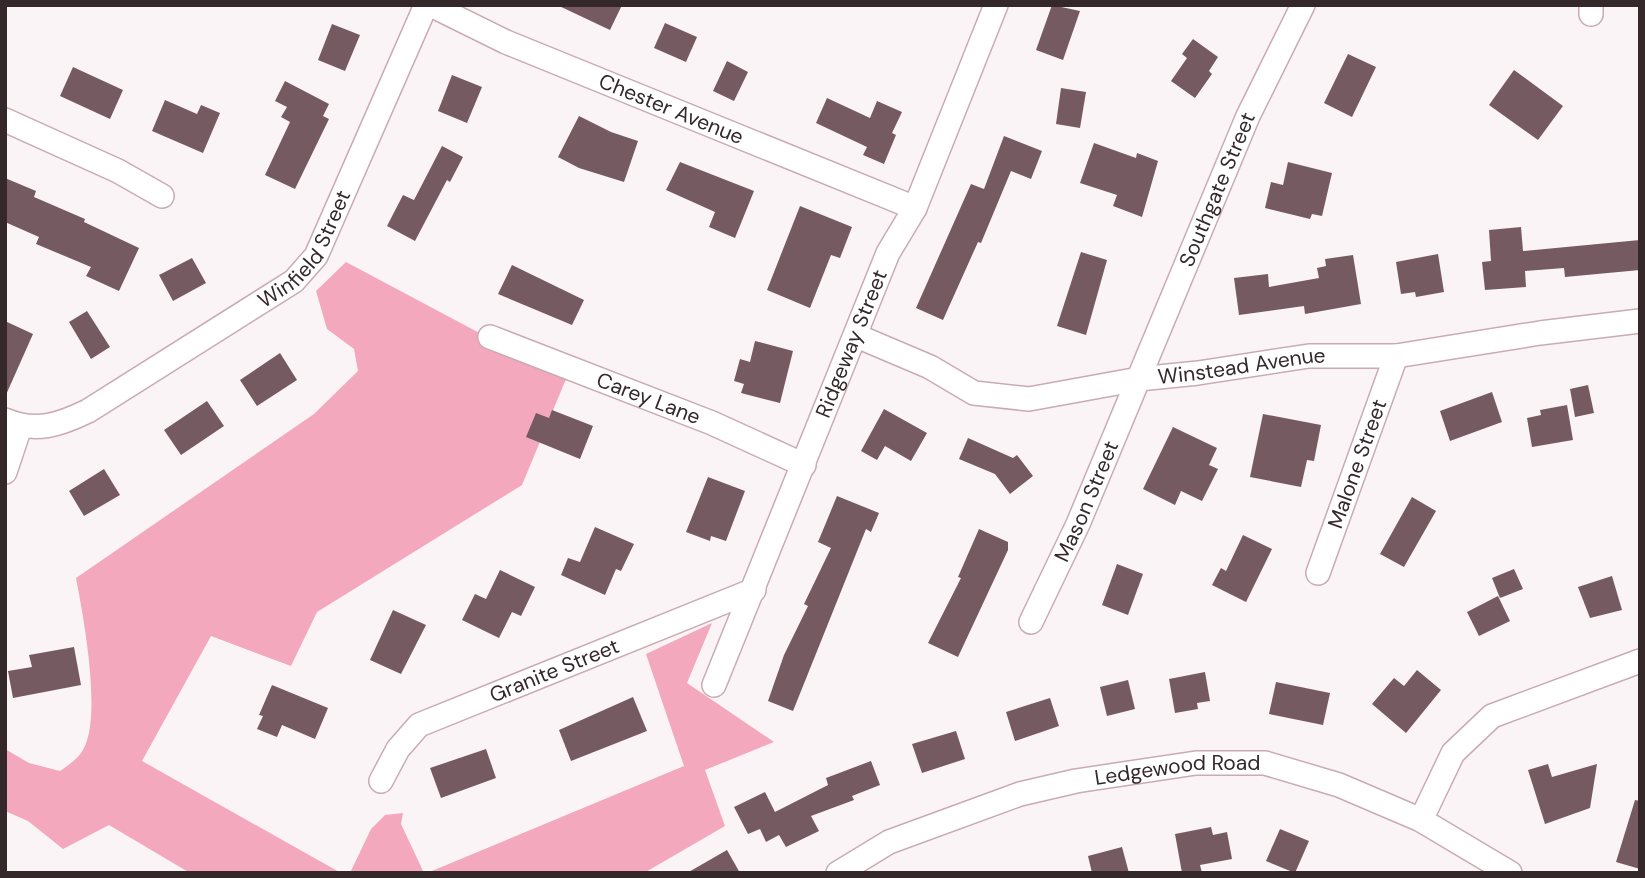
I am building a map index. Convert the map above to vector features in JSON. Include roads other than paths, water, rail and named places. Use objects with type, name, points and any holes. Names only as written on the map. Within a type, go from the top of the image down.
[{"type":"street","name":"Chester Avenue","points":[[428,5],[506,42],[915,208]]},
{"type":"street","name":"Winfield Street","points":[[13,424],[54,427],[88,411],[260,305],[294,281],[316,256],[428,5]]},
{"type":"street","name":"Ridgeway Street","points":[[714,685],[888,253],[915,208],[996,5]]},
{"type":"street","name":"Southgate Street","points":[[1139,379],[1248,116],[1303,5]]},
{"type":"street","points":[[5,120],[118,171],[162,196]]},
{"type":"street","name":"Winstead Avenue","points":[[857,335],[930,367],[974,393],[1028,400],[1139,379],[1309,356],[1396,356],[1540,333],[1640,321]]},
{"type":"street","name":"Carey Lane","points":[[490,337],[700,418],[804,465]]},
{"type":"street","name":"Malone Street","points":[[1318,573],[1396,356]]},
{"type":"street","name":"Mason Street","points":[[1031,622],[1078,524],[1139,379]]},
{"type":"street","points":[[5,472],[13,424]]},
{"type":"street","name":"Granite Street","points":[[381,781],[398,749],[419,725],[754,590]]},
{"type":"street","points":[[1421,820],[1453,753],[1492,716],[1640,661]]},
{"type":"street","name":"Ledgewood Road","points":[[838,873],[889,842],[1020,794],[1076,780],[1196,763],[1265,763],[1339,785],[1421,820],[1484,867],[1510,873]]}]
